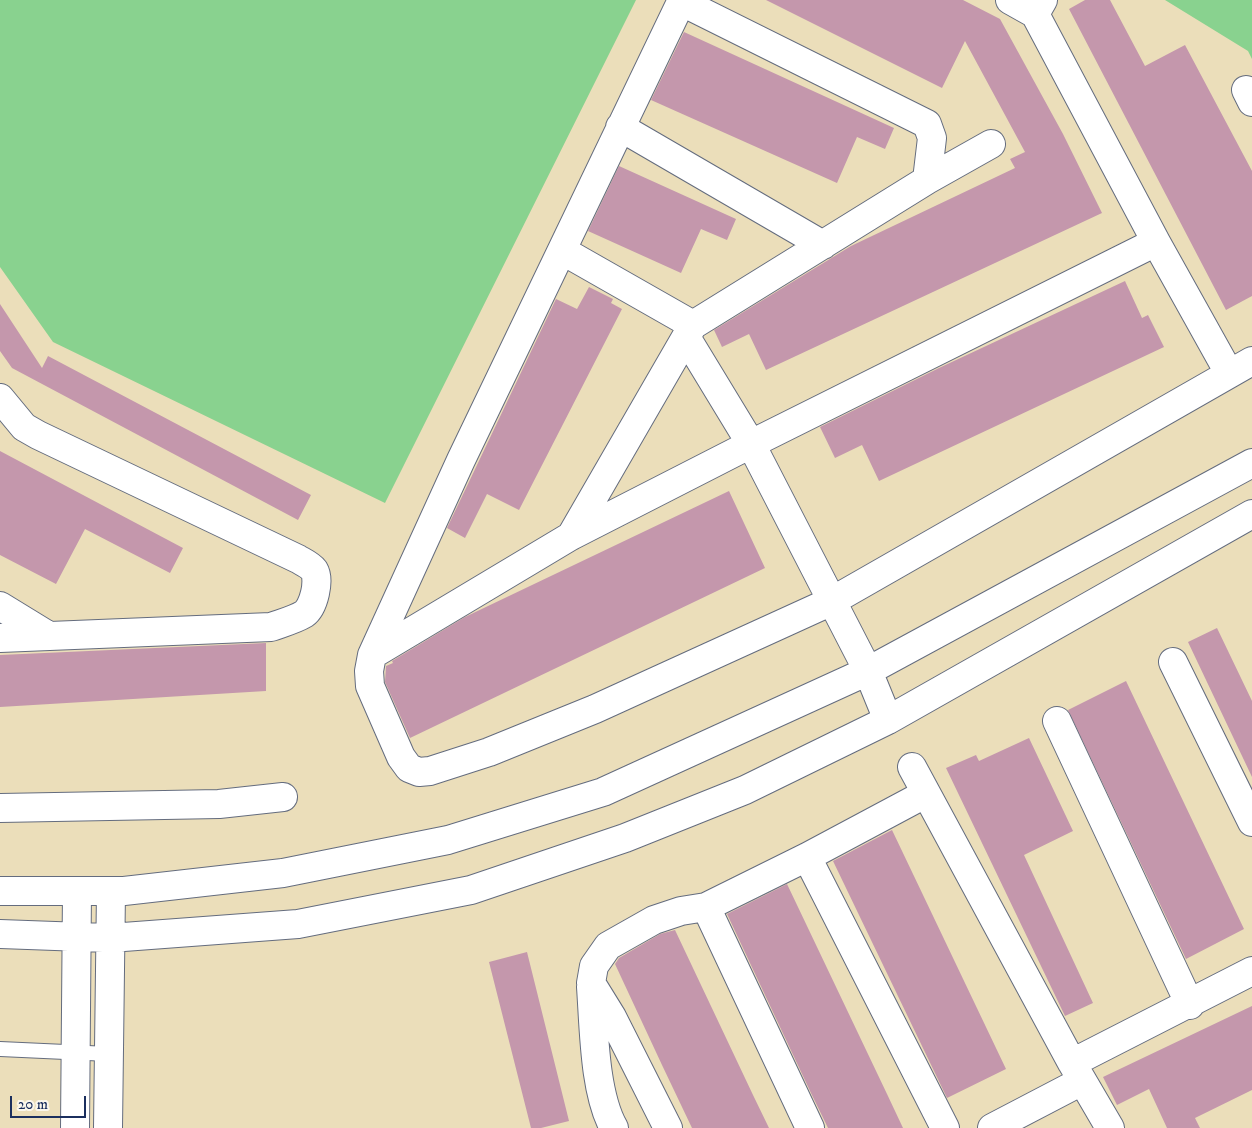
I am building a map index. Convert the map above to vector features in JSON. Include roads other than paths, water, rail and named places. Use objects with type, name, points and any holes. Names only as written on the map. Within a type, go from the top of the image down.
[{"type":"street","points":[[927,180],[932,138],[927,124],[682,1],[465,452],[372,655],[369,671],[370,686],[401,758],[409,768],[419,772],[430,771],[489,752],[544,731],[832,601],[1241,367],[1156,242],[1039,7],[1010,0]]},
{"type":"street","points":[[620,127],[823,245]]},
{"type":"street","points":[[571,536],[690,331],[927,180],[991,144]]},
{"type":"street","points":[[372,655],[571,536],[1156,242]]},
{"type":"street","points":[[563,251],[690,331],[868,670],[888,720]]},
{"type":"street","points":[[0,398],[24,427],[38,435],[298,559],[313,570],[316,575],[313,602],[305,613],[271,627],[0,638]]},
{"type":"street","points":[[0,891],[112,891],[283,873],[448,840],[603,792],[868,670],[1252,463]]},
{"type":"street","points":[[0,934],[110,938],[298,924],[471,890],[625,838],[745,790],[888,720],[1252,514]]},
{"type":"street","points":[[0,606],[49,636]]},
{"type":"street","points":[[1173,662],[1252,822]]},
{"type":"street","points":[[1057,721],[1190,1005]]},
{"type":"street","points":[[912,767],[1077,1072],[1110,1128]]},
{"type":"street","points":[[614,1128],[608,1117],[595,1054],[591,983],[594,966],[608,946],[654,920],[681,911],[706,907],[807,857],[925,794]]},
{"type":"street","points":[[0,808],[219,804],[283,798]]},
{"type":"street","points":[[807,857],[945,1128]]},
{"type":"street","points":[[75,1128],[77,891]]},
{"type":"street","points":[[108,1128],[112,891]]},
{"type":"street","points":[[706,907],[810,1128]]},
{"type":"street","points":[[992,1128],[1077,1072],[1190,1005],[1252,971]]},
{"type":"street","points":[[591,983],[612,1017],[668,1128]]},
{"type":"lane","points":[[0,1049],[109,1054]]}]
